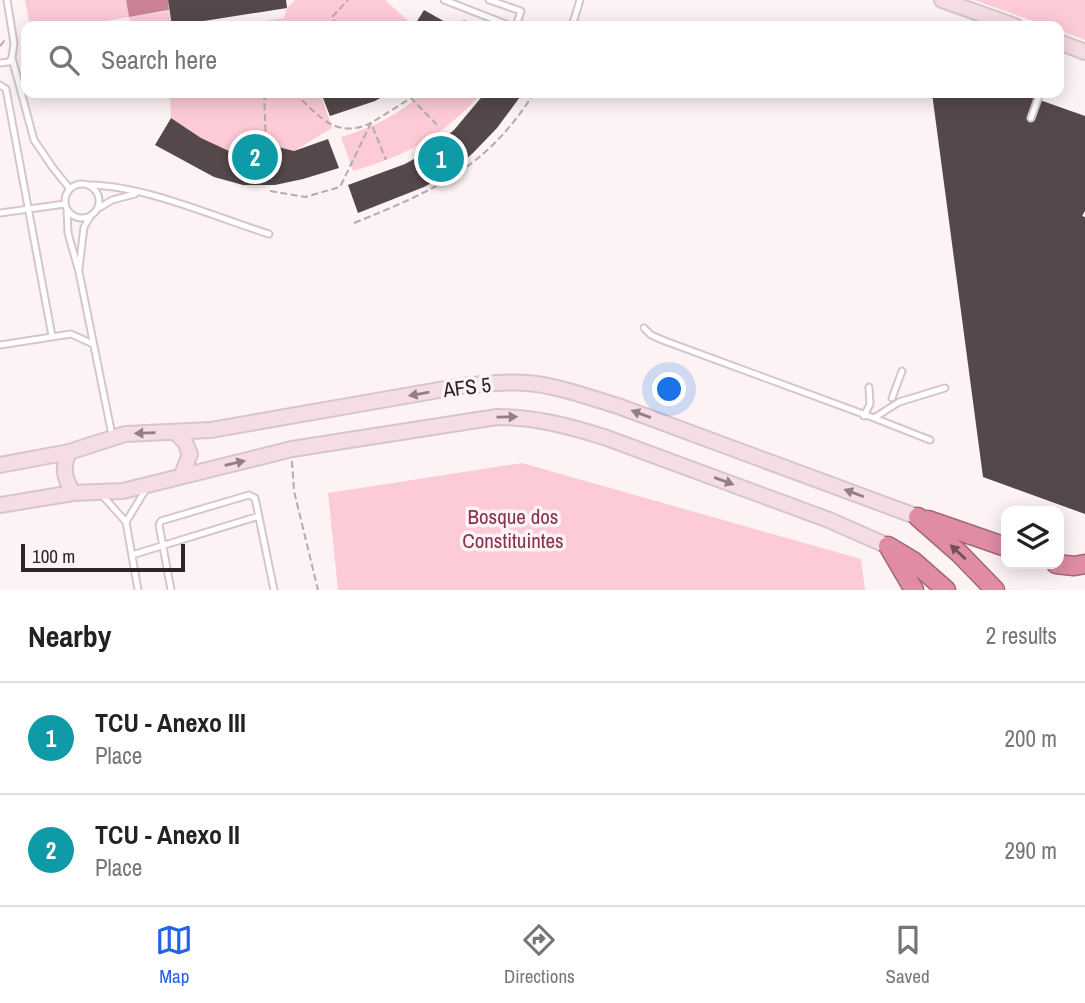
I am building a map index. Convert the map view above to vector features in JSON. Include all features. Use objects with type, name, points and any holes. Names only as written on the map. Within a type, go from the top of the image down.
[{"type":"highway","points":[[918,517],[1001,545]]},
{"type":"highway","points":[[918,517],[995,590]]},
{"type":"highway","points":[[888,546],[914,590]]},
{"type":"highway","points":[[888,546],[913,561],[946,590]]},
{"type":"highway","points":[[1064,565],[1085,564]]},
{"type":"main road","points":[[942,0],[1001,21]]},
{"type":"main road","points":[[1064,45],[1085,52]]},
{"type":"main road","name":"AFS 5","points":[[0,465],[69,452],[112,437],[146,432],[211,430],[462,386],[527,383],[568,390],[618,406],[918,517]]},
{"type":"main road","name":"AFS 5","points":[[0,505],[73,492],[123,491],[292,449],[497,417],[525,417],[604,437],[830,520],[888,546]]},
{"type":"main road","points":[[176,433],[185,442],[190,454],[182,475]]},
{"type":"main road","points":[[69,452],[64,463],[64,473],[73,492]]},
{"type":"lane","points":[[6,0],[14,43],[12,58],[21,92]]},
{"type":"lane","points":[[443,0],[500,21]]},
{"type":"lane","points":[[465,9],[468,0]]},
{"type":"lane","points":[[574,21],[580,0]]},
{"type":"lane","points":[[493,1],[521,11],[516,21]]},
{"type":"lane","points":[[0,63],[9,62],[12,58]]},
{"type":"lane","points":[[0,85],[6,89],[51,336]]},
{"type":"lane","points":[[23,98],[34,140],[70,189]]},
{"type":"lane","points":[[1031,118],[1038,98]]},
{"type":"lane","points":[[112,437],[79,272],[68,233],[66,207],[70,189],[79,184],[105,185],[148,195],[269,234]]},
{"type":"lane","points":[[90,185],[98,193],[98,209]]},
{"type":"lane","points":[[79,272],[84,227],[91,216],[98,209],[130,193],[148,195]]},
{"type":"lane","points":[[0,213],[29,208],[66,207],[80,218],[91,216]]},
{"type":"lane","points":[[644,328],[651,335],[665,341],[930,440]]},
{"type":"lane","points":[[0,345],[71,334],[93,344]]},
{"type":"lane","points":[[892,398],[902,371]]},
{"type":"lane","points":[[864,415],[870,404],[869,387]]},
{"type":"lane","points":[[874,418],[899,402],[944,388]]},
{"type":"lane","points":[[127,522],[148,486]]},
{"type":"lane","points":[[99,492],[127,522],[138,590]]},
{"type":"lane","points":[[171,590],[159,525],[164,519],[249,495],[255,498],[274,590]]},
{"type":"lane","points":[[132,555],[259,516]]},
{"type":"path","points":[[334,21],[332,17],[348,0]]},
{"type":"path","points":[[266,144],[264,99],[267,98]]},
{"type":"path","points":[[300,98],[334,128],[348,130],[371,123],[411,98],[438,126]]},
{"type":"path","points":[[354,223],[419,197],[477,161],[518,119],[531,98]]},
{"type":"path","points":[[371,123],[386,160]]},
{"type":"path","points":[[270,191],[304,197],[340,187],[371,123]]},
{"type":"path","points":[[292,449],[294,491],[318,590]]},
{"type":"green space","points":[[25,0],[126,0],[129,17],[105,21],[29,21]]},
{"type":"green space","points":[[295,0],[385,0],[408,21],[262,21],[284,18],[287,8]]},
{"type":"green space","points":[[974,0],[1085,0],[1085,40],[1064,32],[1064,21],[1033,21]]},
{"type":"green space","points":[[169,11],[171,21],[130,21],[129,17]]},
{"type":"green space","points":[[170,98],[322,98],[332,128],[294,151],[266,144],[229,151],[201,138],[171,118]]},
{"type":"green space","points":[[416,98],[477,98],[453,121],[424,142],[391,158],[353,171],[341,137],[384,120]]},
{"type":"green space","name":"Bosque dos Constituintes","points":[[522,463],[861,559],[865,590],[338,590],[328,493]]},
{"type":"shaded area","points":[[126,0],[168,0],[169,10],[129,17]]},
{"type":"building","points":[[168,0],[286,0],[287,8],[204,21],[171,21]]},
{"type":"building","points":[[424,10],[443,21],[417,21]]},
{"type":"building","points":[[323,98],[380,98],[375,101],[330,116]]},
{"type":"building","points":[[481,98],[519,98],[497,128],[451,172],[424,187],[358,213],[348,185],[405,164],[430,150],[454,130]]},
{"type":"building","points":[[933,98],[1034,98],[1085,116],[1085,211],[1082,216],[1085,217],[1085,514],[983,477]]},
{"type":"building","points":[[171,118],[201,138],[229,151],[266,144],[294,151],[328,139],[339,168],[275,185],[243,185],[214,177],[155,145]]},
{"type":"place","name":"TCU - Anexo II","points":[[255,157]]},
{"type":"place","name":"TCU - Anexo III","points":[[441,159]]}]
